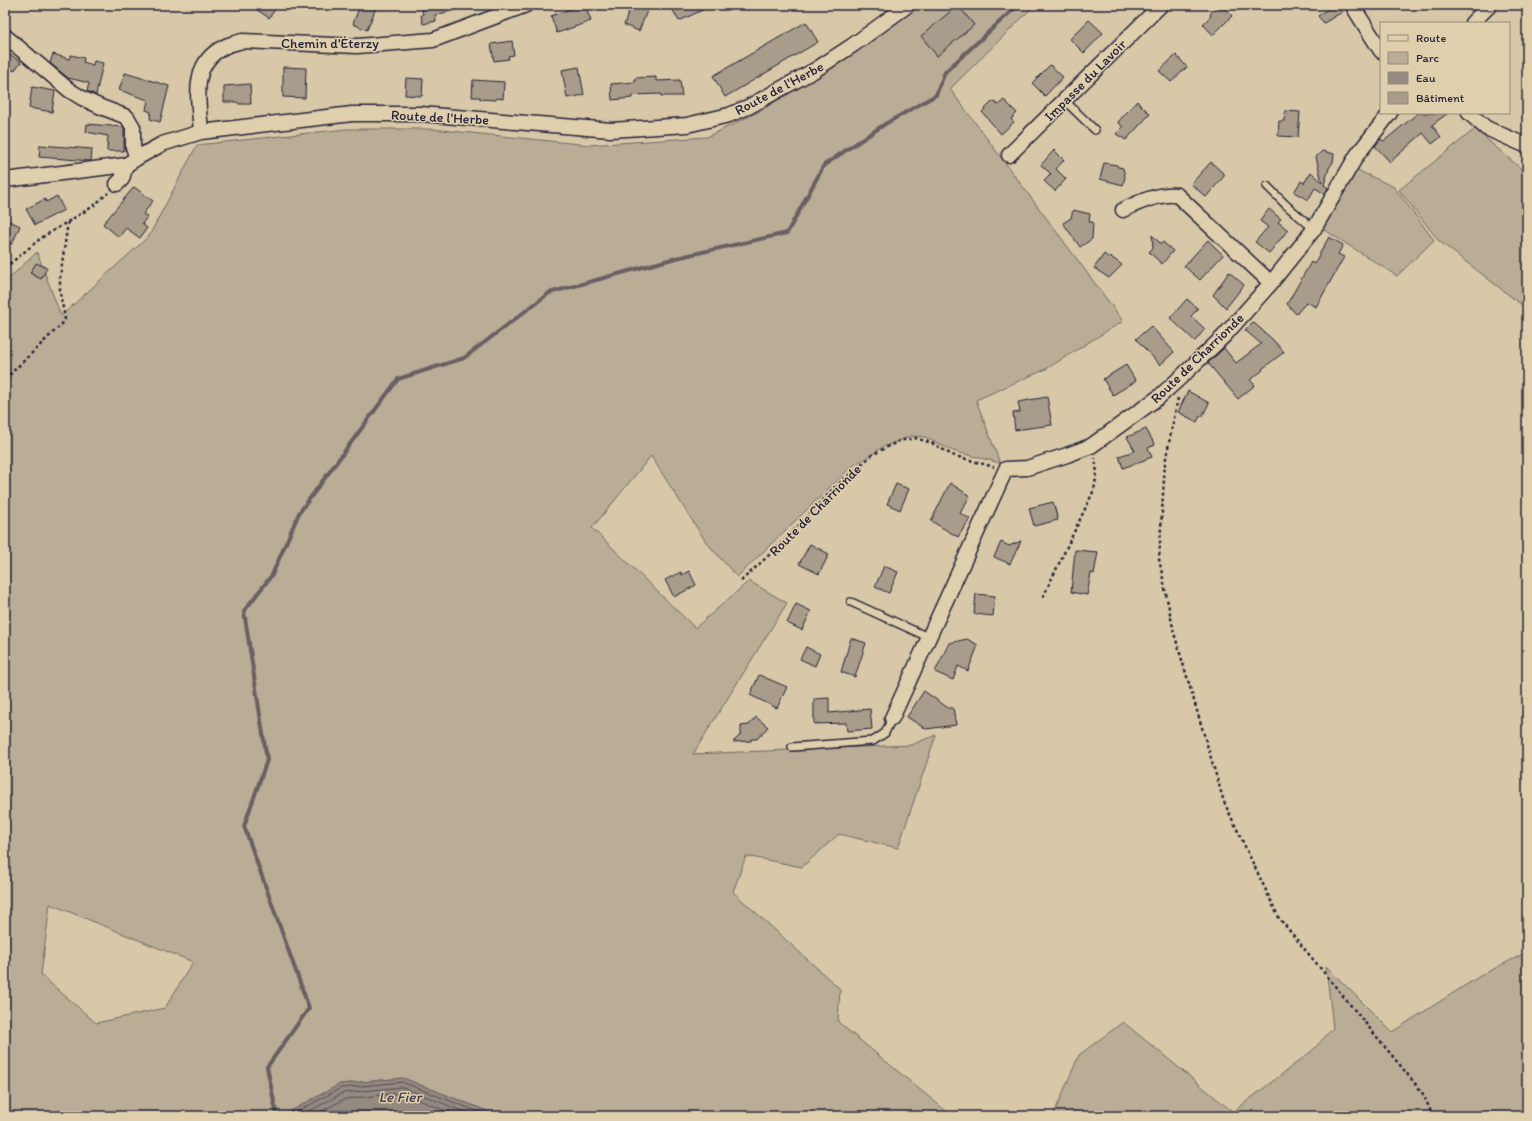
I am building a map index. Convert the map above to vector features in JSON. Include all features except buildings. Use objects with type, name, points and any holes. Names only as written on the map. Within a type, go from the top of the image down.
[{"type":"street","name":"Chemin d'Éterzy","points":[[201,132],[198,80],[201,70],[211,55],[225,46],[242,41],[357,46],[433,40],[526,5]]},
{"type":"street","name":"Route de l'Herbe","points":[[131,161],[162,144],[201,132],[352,114],[422,114],[611,130],[687,125],[729,115],[748,107],[815,70],[853,45],[908,5]]},
{"type":"street","name":"Impasse du Lavoir","points":[[1009,155],[1161,5]]},
{"type":"street","points":[[1352,5],[1380,49]]},
{"type":"street","points":[[1473,22],[1490,5]]},
{"type":"street","points":[[5,36],[69,90],[101,107],[127,117],[133,127],[131,161],[122,179],[117,184]]},
{"type":"street","name":"Route de Charrionde","points":[[1006,470],[1026,468],[1091,446],[1159,397],[1182,376],[1224,336],[1271,283],[1314,229],[1357,155],[1389,114]]},
{"type":"street","points":[[1470,114],[1486,128],[1527,146]]},
{"type":"street","points":[[5,180],[131,161]]},
{"type":"street","points":[[1123,210],[1168,194],[1177,195],[1271,283]]},
{"type":"street","points":[[892,718],[928,637],[994,499],[1006,470]]},
{"type":"lane","points":[[1064,100],[1095,130]]},
{"type":"lane","points":[[1267,186],[1314,229]]},
{"type":"lane","points":[[851,602],[928,637]]},
{"type":"lane","points":[[792,747],[873,741],[884,733],[892,718]]},
{"type":"path","points":[[5,268],[41,238],[92,207],[117,184]]},
{"type":"path","points":[[5,378],[62,324],[65,319],[60,292],[60,278],[68,222]]},
{"type":"path","points":[[1182,376],[1165,463],[1159,559],[1174,633],[1224,802],[1279,918],[1422,1092],[1433,1116]]},
{"type":"path","name":"Route de Charrionde","points":[[741,581],[782,543],[835,487],[872,454],[899,441],[915,438],[932,443],[952,455],[1006,470]]},
{"type":"path","points":[[1043,597],[1094,490],[1097,473],[1096,461],[1091,446]]},
{"type":"green space","points":[[888,5],[1035,5],[950,89],[1123,321],[1046,369],[976,400],[1000,463],[953,451],[925,437],[911,436],[883,447],[851,467],[737,577],[706,542],[651,456],[592,528],[695,628],[749,581],[787,603],[693,754],[911,745],[936,735],[898,848],[839,834],[802,867],[746,856],[733,892],[840,989],[838,1022],[952,1116],[500,1116],[403,1078],[340,1084],[282,1116],[5,1116],[5,282],[37,252],[61,316],[149,236],[197,145],[346,129],[432,129],[589,145],[707,137],[762,110],[897,23]],"holes":[[[50,904],[193,962],[165,1008],[96,1023],[41,975]]]},
{"type":"green space","points":[[1475,129],[1527,174],[1527,309],[1439,241],[1399,190]]},
{"type":"green space","points":[[1355,169],[1394,187],[1434,240],[1397,276],[1323,229]]},
{"type":"green space","points":[[1527,952],[1527,1116],[1053,1116],[1079,1055],[1123,1022],[1233,1112],[1313,1050],[1333,1028],[1326,966],[1392,1032],[1480,976]]},
{"type":"water","name":"Le Fier","points":[[403,1078],[500,1116],[282,1116],[340,1084]]},
{"type":"waterway","points":[[277,1116],[267,1067],[309,1008],[244,826],[267,760],[244,611],[272,575],[299,513],[398,379],[464,358],[549,293],[676,258],[787,233],[824,165],[885,124],[936,95],[945,72],[1018,5]]}]
